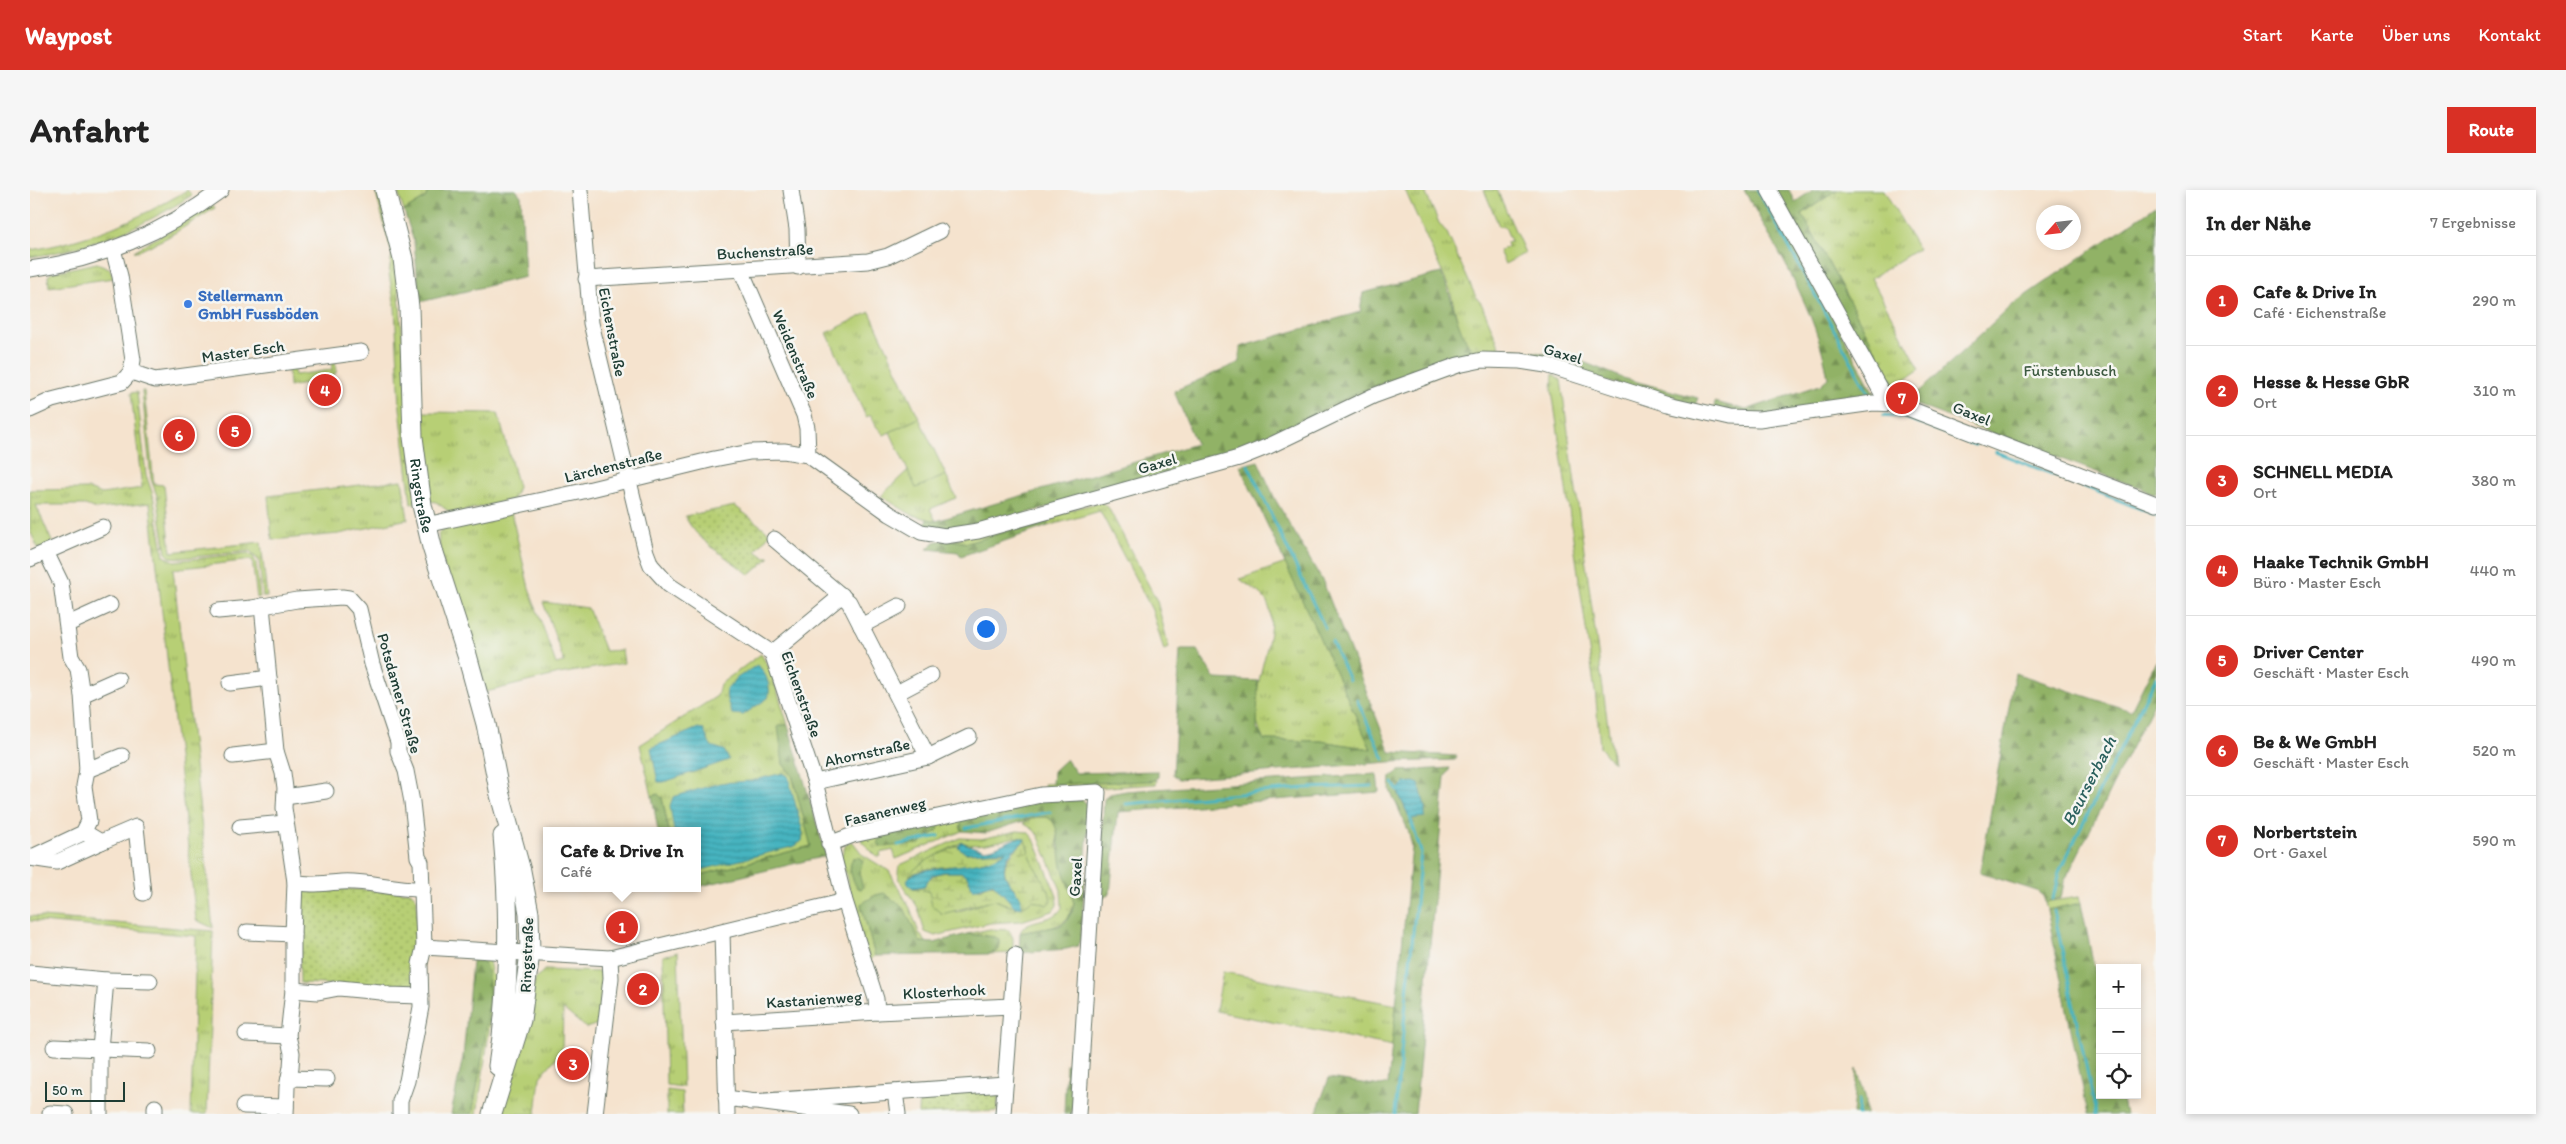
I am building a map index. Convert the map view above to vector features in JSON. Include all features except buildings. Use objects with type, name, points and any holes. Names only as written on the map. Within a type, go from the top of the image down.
[{"type":"main road","name":"Ringstraße","points":[[385,190],[403,259],[409,307],[413,436],[426,525],[486,724],[500,795],[525,891],[530,953],[521,1020],[492,1114]]},
{"type":"main road","name":"Ringstraße","points":[[492,1114],[501,1046],[508,953],[507,888],[500,795]]},
{"type":"street","points":[[30,269],[67,263],[113,249],[162,227],[220,190]]},
{"type":"street","name":"Eichenstraße","points":[[580,190],[591,322],[646,552],[660,576],[669,585],[772,653],[815,782],[844,898]]},
{"type":"street","points":[[791,190],[797,229],[798,266]]},
{"type":"street","points":[[1769,190],[1887,402]]},
{"type":"street","name":"Buchenstraße","points":[[586,279],[868,261],[888,256],[940,231]]},
{"type":"street","points":[[30,410],[52,400],[122,382],[130,372],[133,360],[122,286],[113,249]]},
{"type":"street","name":"Weidenstraße","points":[[741,270],[804,416],[807,428],[808,455]]},
{"type":"street","name":"Master Esch","points":[[130,372],[155,380],[361,352]]},
{"type":"street","name":"Gaxel","points":[[808,455],[890,514],[921,532],[945,536],[964,534],[992,528],[1239,458],[1269,446],[1373,396],[1458,365],[1482,360],[1520,361],[1546,366],[1668,404],[1728,418],[1759,419],[1887,402],[1918,410],[2156,504]]},
{"type":"street","name":"Lärchenstraße","points":[[426,525],[750,452],[784,451],[808,455]]},
{"type":"street","points":[[30,559],[103,527]]},
{"type":"street","name":"Ahornstraße","points":[[774,539],[849,602],[928,757]]},
{"type":"street","points":[[46,552],[60,583],[68,624],[71,657],[78,669],[82,695],[87,770],[84,786],[89,821],[84,832],[30,858],[57,862],[136,827],[143,893]]},
{"type":"street","points":[[772,653],[842,595]]},
{"type":"street","name":"Potsdamer Straße","points":[[218,611],[262,606],[277,602],[342,597],[349,598],[356,603],[406,771],[417,837],[418,857],[421,862],[424,947],[420,964],[422,1007],[415,1045],[400,1101],[400,1114]]},
{"type":"street","points":[[68,624],[110,605]]},
{"type":"street","points":[[244,1106],[265,1105],[286,1111],[292,1053],[288,1036],[293,990],[295,882],[285,823],[283,773],[276,751],[262,606]]},
{"type":"street","points":[[861,626],[899,606]]},
{"type":"street","points":[[897,694],[931,675]]},
{"type":"street","points":[[230,683],[269,678]]},
{"type":"street","points":[[82,695],[118,679]]},
{"type":"street","name":"Ahornstraße","points":[[815,782],[928,757],[969,736]]},
{"type":"street","points":[[233,756],[276,751]]},
{"type":"street","points":[[87,770],[122,756]]},
{"type":"street","points":[[284,797],[326,791]]},
{"type":"street","name":"Gaxel","points":[[950,814],[1041,795],[1098,792],[1078,1114]]},
{"type":"street","name":"Fasanenweg","points":[[829,844],[853,835],[950,814]]},
{"type":"street","points":[[240,827],[285,823]]},
{"type":"street","points":[[84,832],[101,842]]},
{"type":"street","points":[[295,882],[320,885],[341,882],[393,889],[422,889]]},
{"type":"street","points":[[424,947],[610,958],[722,932],[837,902],[844,898]]},
{"type":"street","name":"Kastanienweg","points":[[724,1022],[876,1012],[876,999],[844,898]]},
{"type":"street","points":[[248,932],[293,934]]},
{"type":"street","points":[[722,932],[726,1114]]},
{"type":"street","points":[[1003,1114],[1016,956]]},
{"type":"street","points":[[595,1114],[611,978],[610,958]]},
{"type":"street","points":[[30,973],[106,980],[150,981]]},
{"type":"street","points":[[100,1114],[100,1049],[106,980]]},
{"type":"street","points":[[293,990],[318,992],[350,988],[388,995],[420,996]]},
{"type":"street","name":"Klosterhook","points":[[876,1012],[1012,1006]]},
{"type":"street","points":[[246,1034],[288,1036]]},
{"type":"street","points":[[54,1047],[149,1051]]},
{"type":"street","points":[[289,1078],[327,1079]]},
{"type":"street","points":[[751,1102],[1005,1084]]},
{"type":"street","points":[[895,1092],[898,1114]]},
{"type":"street","points":[[726,1098],[849,1114]]},
{"type":"street","points":[[50,1113],[66,1114]]},
{"type":"green space","points":[[187,190],[192,195],[174,207],[135,227],[73,248],[30,257],[30,250],[71,241],[112,228],[169,201]]},
{"type":"green space","points":[[375,190],[377,190],[396,256],[416,503],[411,504],[400,408],[395,307],[389,274],[392,253]]},
{"type":"green space","points":[[397,190],[429,190],[425,198],[404,211]]},
{"type":"green space","points":[[429,190],[516,190],[521,196],[525,277],[420,302],[414,242],[404,211],[425,198]]},
{"type":"green space","points":[[1405,190],[1427,190],[1426,194],[1439,223],[1447,233],[1475,295],[1482,305],[1500,348],[1499,351],[1248,451],[1247,446],[1358,392],[1471,350],[1461,335],[1450,290]]},
{"type":"green space","points":[[1484,190],[1497,190],[1525,253],[1505,264],[1499,251],[1508,247],[1507,242],[1511,241],[1505,227],[1499,226]]},
{"type":"green space","points":[[1744,190],[1765,190],[1875,395],[1873,398],[1772,415],[1713,412],[1715,402],[1746,410],[1820,385],[1828,378],[1823,353],[1805,304]]},
{"type":"green space","points":[[1774,190],[1789,190],[1795,202],[1813,190],[1837,190],[1802,214],[1895,386],[1886,392]]},
{"type":"green space","points":[[1837,190],[1884,190],[1918,249],[1871,278],[1920,369],[1895,386],[1802,214]]},
{"type":"green space","points":[[213,205],[215,208],[168,237],[139,251],[134,251]]},
{"type":"green space","name":"Fürstenbusch","points":[[2156,206],[2156,494],[1908,402],[2013,304]]},
{"type":"green space","points":[[97,263],[109,268],[114,278],[49,287],[48,276],[53,272]]},
{"type":"green space","points":[[1441,273],[1462,332],[1472,350],[1464,354],[1358,392],[1248,446],[1248,451],[963,531],[923,529],[927,519],[936,521],[1196,444],[1174,391],[1240,362],[1240,347],[1360,312],[1363,293]]},
{"type":"green space","points":[[870,312],[919,418],[884,435],[876,426],[871,415],[866,417],[827,333]]},
{"type":"green space","points":[[1512,349],[1571,357],[1623,378],[1698,398],[1694,407],[1516,355]]},
{"type":"green space","points":[[331,361],[335,361],[337,371],[331,379],[289,387],[288,371],[282,369],[293,367],[295,375],[332,370]]},
{"type":"green space","points":[[1553,374],[1561,380],[1613,763],[1600,747],[1596,699],[1552,390]]},
{"type":"green space","points":[[142,391],[144,391],[154,484],[164,485],[171,552],[261,542],[267,597],[263,597],[259,561],[250,551],[181,558],[170,557],[166,553],[157,496],[151,479]]},
{"type":"green space","points":[[137,392],[146,475],[153,495],[164,556],[175,561],[248,553],[253,556],[256,563],[260,597],[257,598],[252,560],[173,569],[213,928],[196,920],[150,503],[97,509],[85,505],[36,505],[53,544],[39,550],[30,531],[30,490],[88,489],[102,494],[142,488],[131,393]]},
{"type":"green space","points":[[417,408],[422,408],[422,412],[498,413],[518,487],[513,499],[452,514],[436,502],[430,501]]},
{"type":"green space","points":[[919,418],[946,475],[916,488],[890,432]]},
{"type":"green space","points":[[1258,461],[1275,499],[1323,582],[1390,752],[1457,756],[1455,760],[1389,762],[1178,779],[1173,775],[1180,650],[1197,650],[1215,679],[1258,681],[1257,729],[1264,740],[1321,741],[1371,749],[1240,466]]},
{"type":"green space","points":[[908,470],[916,488],[946,475],[956,498],[930,509],[936,521],[912,515],[881,496]]},
{"type":"green space","points":[[402,480],[408,519],[339,534],[272,540],[268,496]]},
{"type":"green space","points":[[1101,502],[1108,507],[1157,601],[1169,648],[1164,651],[1152,610],[1100,511],[1048,526],[1046,520],[967,543],[952,540]]},
{"type":"green space","points":[[735,506],[770,533],[756,551],[764,557],[770,557],[750,575],[705,541],[690,525],[685,516]]},
{"type":"green space","points":[[511,512],[529,588],[556,664],[564,662],[543,602],[588,608],[605,651],[622,650],[624,663],[559,674],[486,692],[441,556],[438,533],[443,528]]},
{"type":"green space","points":[[1046,520],[1048,526],[961,556],[958,552],[927,549],[936,541],[952,540],[967,543]]},
{"type":"green space","points":[[1286,563],[1371,749],[1321,741],[1264,740],[1257,723],[1256,705],[1258,686],[1267,649],[1271,616],[1265,599],[1240,579]]},
{"type":"green space","points":[[761,654],[771,671],[788,725],[781,725],[783,764],[792,775],[811,846],[701,875],[701,827],[668,827],[662,798],[658,794],[652,796],[640,745],[717,696],[720,684]]},
{"type":"green space","points":[[2156,661],[2156,699],[2064,882],[2061,898],[2045,902],[2044,897],[2037,891],[1980,873],[2015,673],[2131,711]]},
{"type":"green space","points":[[788,725],[826,856],[701,886],[701,875],[811,846],[792,775],[783,764],[778,727]]},
{"type":"green space","points":[[1066,759],[1076,773],[1158,771],[1158,777],[1153,781],[1052,784],[1053,771]]},
{"type":"green space","points":[[1450,768],[1445,777],[1415,1114],[1316,1114],[1329,1078],[1381,1086],[1388,1084],[1412,847],[1408,830],[1390,790],[1391,777],[1399,771]],"holes":[[[1419,784],[1410,819],[1397,790]]]},
{"type":"green space","points":[[1377,774],[1379,792],[1118,812],[1110,894],[1099,900],[1104,799],[1110,794],[1126,791]]},
{"type":"green space","points":[[1157,780],[1156,784],[1046,791],[1044,784]]},
{"type":"green space","points":[[658,794],[662,798],[668,827],[657,827],[652,796]]},
{"type":"green space","points":[[1040,798],[960,826],[962,831],[896,859],[893,850],[880,853],[881,856],[877,857],[862,842],[862,838]]},
{"type":"green space","points":[[1044,800],[1083,800],[1089,806],[1081,936],[1078,946],[1066,949],[1019,953],[1020,933],[1059,926],[1066,921],[1072,912],[1074,903],[1062,867],[1057,830],[1053,821],[1047,817],[1036,817],[986,833],[962,831],[961,822]]},
{"type":"green space","points":[[1036,817],[1047,817],[1053,821],[1057,830],[1058,848],[1074,903],[1071,912],[1061,924],[1046,929],[1020,933],[1028,924],[1052,916],[1062,908],[1061,890],[1039,837],[1034,830],[1023,823]]},
{"type":"green space","points":[[937,823],[939,828],[937,831],[919,844],[880,847],[878,841],[884,834]]},
{"type":"green space","points":[[1017,831],[1028,832],[1034,839],[1057,896],[1057,905],[1053,911],[1021,921],[990,923],[935,936],[925,932],[918,908],[901,882],[898,870],[900,865],[960,838],[981,839]],"holes":[[[1015,837],[1024,838],[1033,864],[1045,885],[1047,905],[1033,900],[1009,906],[995,900],[956,912],[932,897],[929,891],[913,888],[908,884],[930,859],[962,842],[981,845]]]},
{"type":"green space","points":[[1025,840],[1033,864],[1049,891],[1051,901],[1047,905],[1033,900],[1021,908],[1022,906],[1015,889],[1006,880],[1006,862]]},
{"type":"green space","points":[[852,841],[863,855],[889,871],[910,908],[919,933],[927,943],[920,942],[914,932],[861,904],[875,956],[870,960],[861,935],[841,856],[846,844]]},
{"type":"green space","points":[[958,845],[965,853],[1006,851],[996,858],[984,862],[932,868],[909,876],[913,870],[925,862]]},
{"type":"green space","points":[[858,857],[863,861],[859,873],[863,888],[861,889],[857,888],[850,869],[853,858]]},
{"type":"green space","points":[[961,872],[968,877],[968,881],[981,889],[988,884],[997,885],[1016,908],[995,900],[942,914],[932,906],[929,891],[913,888],[924,886],[931,877],[940,873]]},
{"type":"green space","points":[[302,887],[411,892],[417,899],[416,982],[410,988],[300,983],[298,891]]},
{"type":"green space","points":[[884,893],[904,908],[920,942],[934,943],[967,934],[999,939],[999,950],[989,954],[875,956],[861,904],[876,895]]},
{"type":"green space","points":[[2079,897],[2081,903],[2047,910],[2045,902]]},
{"type":"green space","points":[[2081,903],[2096,976],[2096,1099],[2122,1099],[2125,1114],[2088,1114],[2047,910]]},
{"type":"green space","points":[[30,916],[213,931],[207,1114],[191,1114],[196,936],[30,921]]},
{"type":"green space","points":[[990,929],[1009,930],[1013,938],[1013,953],[989,954],[999,950],[995,937],[967,934]]},
{"type":"green space","points":[[678,952],[683,1087],[666,1085],[663,956]]},
{"type":"green space","points":[[458,956],[488,956],[492,975],[497,977],[477,1114],[472,1114],[481,1065],[484,962],[472,962],[472,958]]},
{"type":"green space","points":[[472,962],[484,962],[488,974],[489,991],[486,1035],[472,1114],[451,1114],[463,1057]]},
{"type":"green space","points":[[544,970],[604,972],[598,1024],[586,1028],[563,1009],[562,1051],[540,1077],[536,1114],[497,1114],[535,980]]},
{"type":"green space","points":[[1223,972],[1397,1005],[1393,1046],[1216,1011]]},
{"type":"green space","points":[[1066,1064],[1074,1065],[1072,1114],[1064,1114]]},
{"type":"green space","points":[[1857,1069],[1866,1099],[1866,1114],[1853,1114]]},
{"type":"green space","points":[[999,1089],[997,1111],[918,1114],[919,1095]]},
{"type":"green space","points":[[667,1090],[682,1092],[683,1114],[667,1114]]},
{"type":"water","points":[[757,665],[763,671],[767,680],[768,698],[743,715],[732,714],[726,690],[737,678]]},
{"type":"water","points":[[698,728],[703,729],[711,746],[724,750],[729,760],[664,782],[658,782],[651,748]]},
{"type":"water","points":[[783,773],[788,776],[803,833],[802,841],[795,846],[701,870],[701,827],[673,827],[670,806],[673,797],[720,783],[751,781]]},
{"type":"water","points":[[1414,782],[1419,784],[1425,806],[1425,817],[1410,819],[1397,790],[1404,783]]},
{"type":"water","points":[[1017,838],[1024,838],[1025,840],[1008,857],[1004,871],[1009,883],[1020,899],[1021,908],[1015,907],[993,883],[973,890],[968,877],[961,872],[943,872],[932,875],[924,886],[913,888],[908,884],[907,880],[913,874],[937,868],[984,861],[1006,851],[965,853],[958,847],[962,842],[985,850]]},
{"type":"waterway","points":[[1758,190],[1868,392]]},
{"type":"waterway","points":[[1884,415],[1906,418],[1975,445]]},
{"type":"waterway","points":[[1996,452],[2067,480]]},
{"type":"waterway","points":[[1248,465],[1325,628]]},
{"type":"waterway","points":[[2083,486],[2156,515]]},
{"type":"waterway","points":[[1332,642],[1349,680]]},
{"type":"waterway","name":"Beurserbach","points":[[2053,899],[2059,872],[2156,677]]},
{"type":"waterway","points":[[1357,700],[1384,759]]},
{"type":"waterway","points":[[1393,783],[1398,791]]},
{"type":"waterway","points":[[1126,804],[1305,788],[1372,786]]},
{"type":"waterway","points":[[966,828],[1050,812]]},
{"type":"waterway","points":[[1395,1114],[1421,852],[1410,817]]},
{"type":"waterway","points":[[898,845],[939,836]]},
{"type":"waterway","name":"Beurserbach","points":[[2054,911],[2096,1114]]},
{"type":"waterway","points":[[1858,1114],[1859,1100]]},
{"type":"place","name":"Stellermann GmbH Fussböden","points":[[188,304]]},
{"type":"place","name":"Haake Technik GmbH","points":[[325,390]]},
{"type":"place","name":"Norbertstein","points":[[1902,398]]},
{"type":"place","name":"Driver Center","points":[[235,431]]},
{"type":"place","name":"Be & We GmbH","points":[[179,435]]},
{"type":"place","name":"Cafe & Drive In","points":[[622,927]]},
{"type":"place","name":"Hesse & Hesse GbR","points":[[643,989]]},
{"type":"place","name":"SCHNELL MEDIA","points":[[573,1064]]}]
